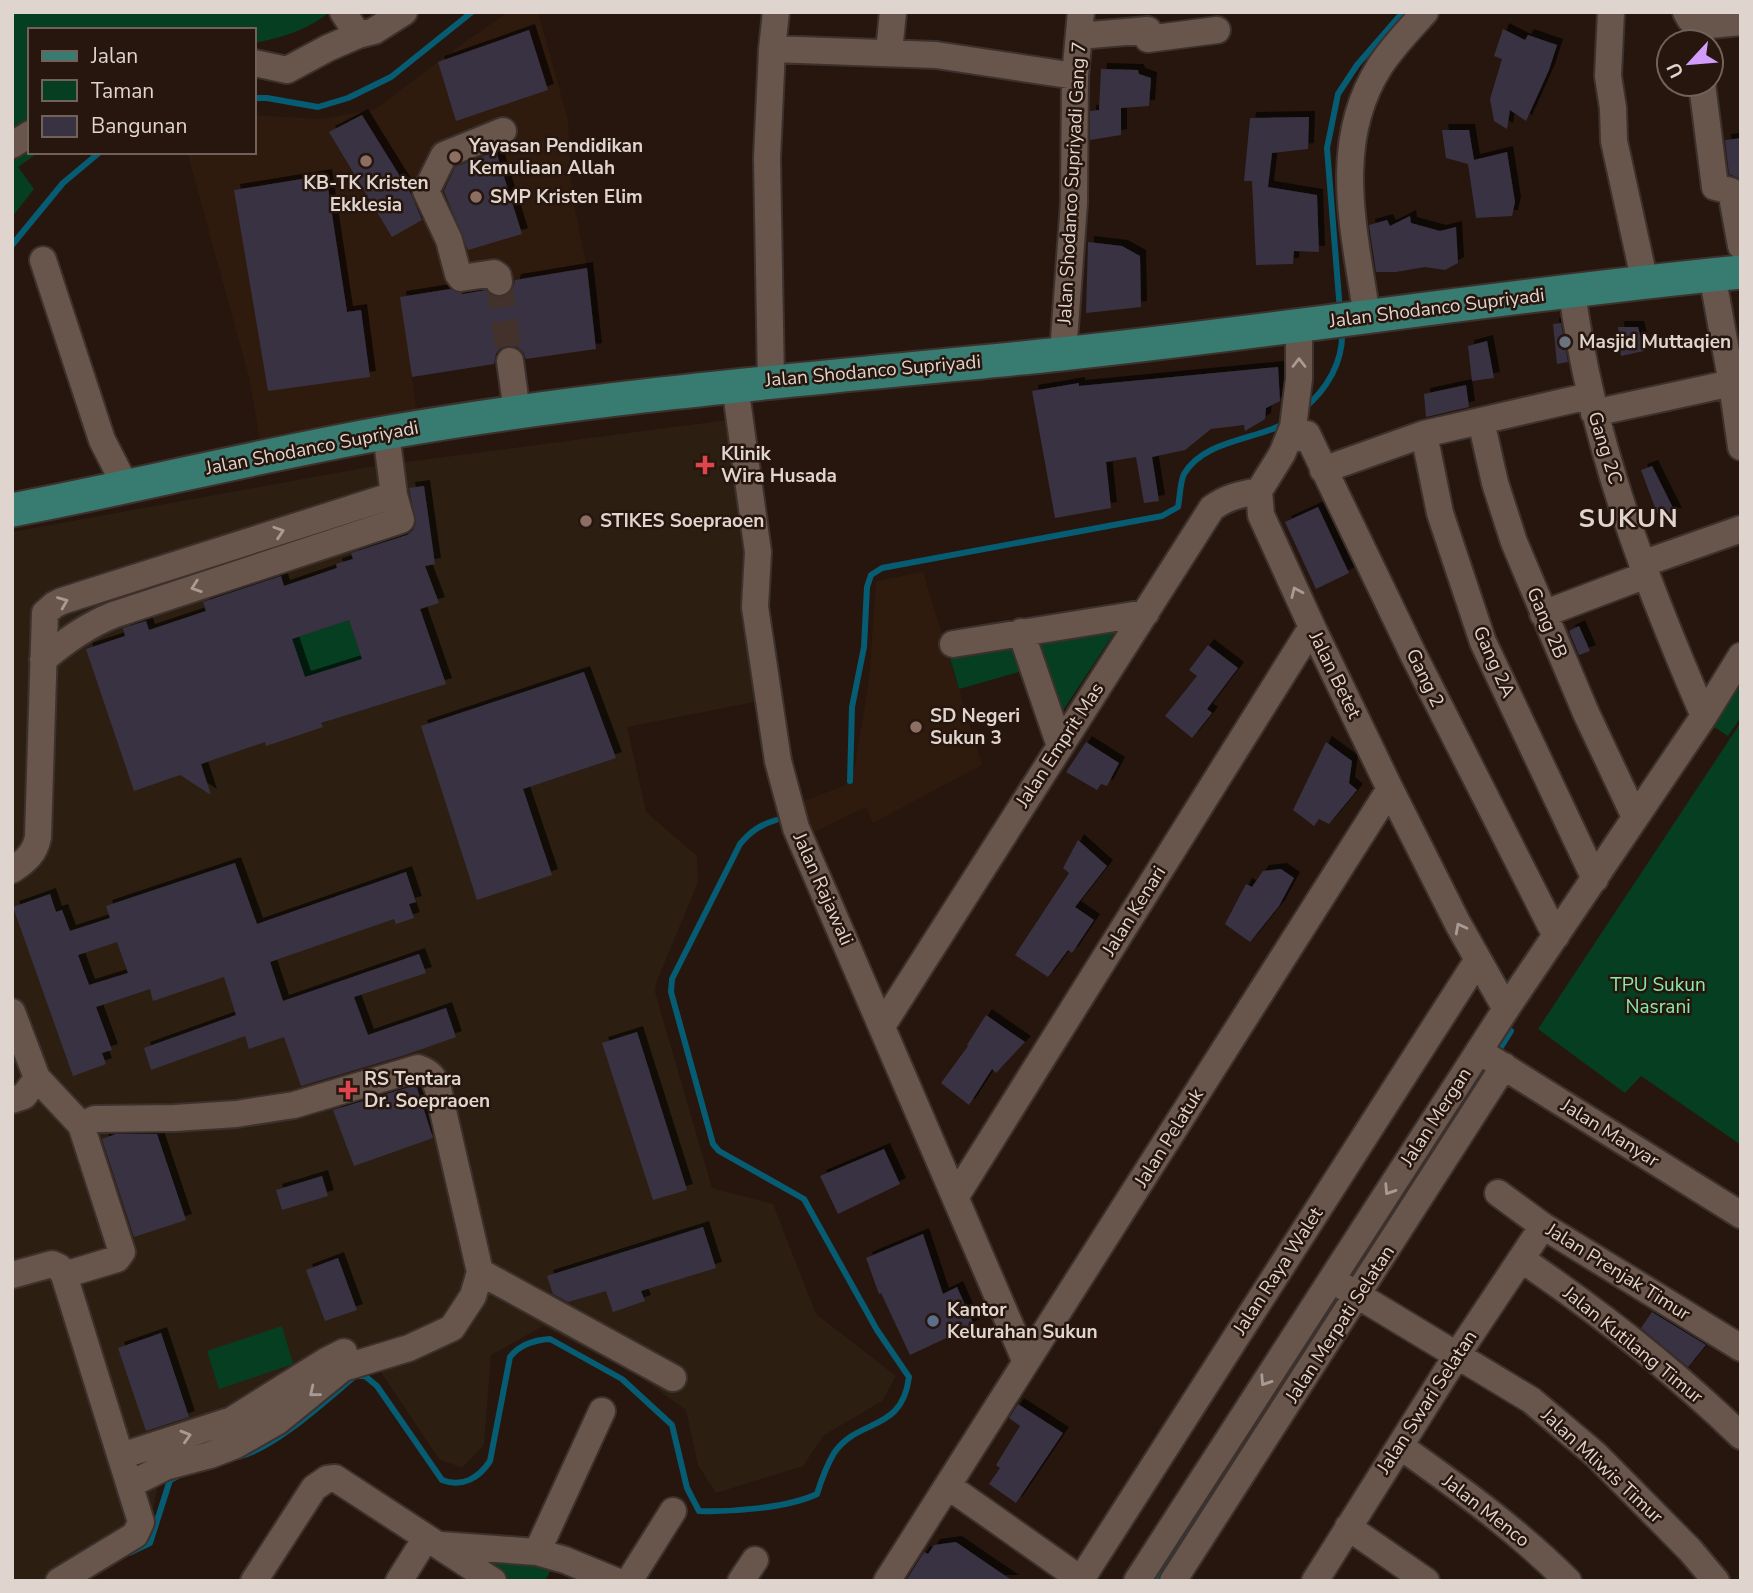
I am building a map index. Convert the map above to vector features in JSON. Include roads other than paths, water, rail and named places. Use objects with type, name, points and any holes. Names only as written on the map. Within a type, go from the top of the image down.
[{"type":"main road","name":"Jalan Shodanco Supriyadi","points":[[12,510],[270,454],[517,412],[771,381],[1063,354],[1726,273]]},
{"type":"street","points":[[342,12],[358,35]]},
{"type":"street","points":[[256,63],[287,70],[328,48],[374,31],[404,12]]},
{"type":"street","points":[[771,381],[767,158],[776,12]]},
{"type":"street","points":[[889,52],[893,12]]},
{"type":"street","points":[[1364,318],[1349,188],[1352,142],[1359,107],[1380,66],[1425,12]]},
{"type":"street","points":[[1611,12],[1608,76],[1617,161],[1646,283]]},
{"type":"street","points":[[1692,26],[1741,22]]},
{"type":"street","points":[[1080,24],[1148,30],[1149,39],[1200,25]]},
{"type":"street","name":"Jalan Shodanco Supriyadi Gang 7","points":[[1063,354],[1074,204],[1075,76],[1080,24]]},
{"type":"street","points":[[772,49],[936,55],[1075,76]]},
{"type":"street","points":[[1704,98],[1715,187],[1731,191],[1741,246]]},
{"type":"street","points":[[499,282],[494,273],[461,278],[449,240],[426,191],[444,155],[503,131]]},
{"type":"street","points":[[12,145],[28,135]]},
{"type":"street","points":[[43,260],[102,440],[126,487]]},
{"type":"street","points":[[1726,273],[1741,447]]},
{"type":"street","name":"Gang 2C","points":[[1572,291],[1592,405],[1644,569],[1704,716]]},
{"type":"street","points":[[1259,491],[1290,434],[1298,401],[1309,325]]},
{"type":"street","points":[[510,361],[517,412]]},
{"type":"street","points":[[1323,470],[1424,435],[1481,421],[1737,382]]},
{"type":"street","name":"Jalan Rajawali","points":[[734,385],[758,552],[755,607],[778,761],[796,828],[1026,1362]]},
{"type":"street","name":"Gang 2B","points":[[1481,421],[1495,484],[1514,542],[1586,713],[1635,817]]},
{"type":"street","points":[[386,433],[398,508]]},
{"type":"street","name":"Gang 2","points":[[1290,434],[1307,434],[1420,668],[1556,936]]},
{"type":"street","name":"Gang 2A","points":[[1424,435],[1440,513],[1483,642],[1595,878]]},
{"type":"street","name":"Jalan Emprit Mas","points":[[882,1026],[1212,508],[1237,494],[1259,491]]},
{"type":"street","name":"Jalan Betet","points":[[1259,491],[1261,515],[1312,627],[1477,961],[1506,1009]]},
{"type":"street","points":[[12,870],[30,856],[37,845],[45,613],[54,605],[398,508]]},
{"type":"street","points":[[43,660],[69,638],[113,615],[398,508]]},
{"type":"street","points":[[1543,614],[1741,529]]},
{"type":"street","points":[[953,644],[1146,612]]},
{"type":"street","name":"Jalan Kenari","points":[[956,1196],[1312,627]]},
{"type":"street","points":[[1021,632],[1060,746]]},
{"type":"street","name":"Jalan Mergan","points":[[1137,1581],[1331,1278],[1491,1058],[1506,1009],[1704,716],[1741,656]]},
{"type":"street","name":"Jalan Pelatuk","points":[[887,1581],[1390,789]]},
{"type":"street","name":"Jalan Raya Walet","points":[[1081,1580],[1477,961]]},
{"type":"street","points":[[12,1012],[37,1078],[81,1125],[122,1252],[117,1259],[64,1275]]},
{"type":"street","name":"Jalan Manyar","points":[[1491,1058],[1741,1215]]},
{"type":"street","name":"Jalan Merpati Selatan","points":[[1173,1581],[1358,1296],[1491,1058]]},
{"type":"street","points":[[81,1125],[95,1119],[236,1114],[293,1105],[418,1068],[427,1071],[439,1089],[480,1272],[473,1296],[452,1328],[409,1348],[343,1368],[278,1421],[236,1445],[165,1467],[131,1484]]},
{"type":"street","points":[[12,1100],[24,1096],[37,1078]]},
{"type":"street","name":"Jalan Prenjak Timur","points":[[1498,1193],[1543,1226],[1741,1348]]},
{"type":"street","name":"Jalan Swari Selatan","points":[[1315,1581],[1457,1355],[1543,1226]]},
{"type":"street","name":"Jalan Kutilang Timur","points":[[1521,1259],[1581,1300],[1643,1348],[1741,1436]]},
{"type":"street","points":[[12,1275],[52,1264],[59,1267],[64,1275],[140,1515],[140,1528],[135,1535],[59,1581]]},
{"type":"street","points":[[480,1272],[673,1378]]},
{"type":"street","name":"Jalan Mliwis Timur","points":[[1331,1278],[1531,1401],[1596,1455],[1690,1550],[1716,1581]]},
{"type":"street","points":[[121,1456],[232,1420],[326,1361],[353,1348],[447,1317],[459,1318]]},
{"type":"street","points":[[537,1552],[602,1411]]},
{"type":"street","name":"Jalan Menco","points":[[1400,1446],[1470,1496],[1542,1554],[1568,1581]]},
{"type":"street","points":[[254,1581],[314,1488],[327,1479],[335,1478],[493,1581]]},
{"type":"street","points":[[948,1486],[1081,1580]]},
{"type":"street","points":[[629,1581],[673,1511]]},
{"type":"street","points":[[1348,1527],[1426,1581]]},
{"type":"street","points":[[432,1541],[537,1552],[559,1571],[616,1581]]},
{"type":"street","points":[[399,1581],[432,1541]]},
{"type":"waterway","points":[[256,98],[318,107],[348,98],[391,77],[472,12]]},
{"type":"waterway","points":[[1340,311],[1327,148],[1338,94],[1357,65],[1403,12]]},
{"type":"waterway","points":[[12,245],[63,183],[98,154]]},
{"type":"waterway","points":[[1303,409],[1320,393],[1332,374],[1340,352],[1342,329]]},
{"type":"waterway","points":[[850,781],[852,707],[864,647],[867,587],[871,575],[882,568],[1162,516],[1178,507],[1184,474],[1204,454],[1286,423]]},
{"type":"waterway","points":[[238,1457],[253,1452],[284,1434],[355,1376],[365,1376],[377,1386],[442,1480],[456,1483],[469,1480],[481,1472],[490,1461],[510,1357],[528,1344],[550,1339],[622,1379],[672,1425],[687,1488],[699,1511],[759,1508],[791,1503],[817,1494],[831,1458],[844,1442],[889,1416],[898,1407],[905,1395],[909,1377],[877,1330],[804,1199],[719,1151],[713,1144],[671,992],[672,979],[740,844],[756,829],[776,820]]},
{"type":"waterway","points":[[1496,1055],[1511,1031]]},
{"type":"waterway","points":[[1156,1581],[1287,1380]]},
{"type":"waterway","points":[[129,1553],[150,1543],[170,1480],[178,1476]]},
{"type":"tunnel","points":[[499,282],[510,361]]},
{"type":"place","name":"Yayasan Pendidikan Kemuliaan Allah","points":[[455,157]]},
{"type":"place","name":"KB-TK Kristen Ekklesia","points":[[366,161]]},
{"type":"place","name":"SMP Kristen Elim","points":[[476,197]]},
{"type":"place","name":"Masjid Muttaqien","points":[[1565,342]]},
{"type":"place","name":"Klinik Wira Husada","points":[[705,465]]},
{"type":"place","name":"STIKES Soepraoen","points":[[586,521]]},
{"type":"place","name":"SD Negeri Sukun 3","points":[[916,727]]},
{"type":"place","name":"RS Tentara Dr. Soepraoen","points":[[348,1090]]},
{"type":"place","name":"Kantor Kelurahan Sukun","points":[[933,1321]]},
{"type":"district","name":"SUKUN","points":[[1629,518]]},
{"type":"park label","name":"TPU Sukun Nasrani","points":[[1658,996]]}]
